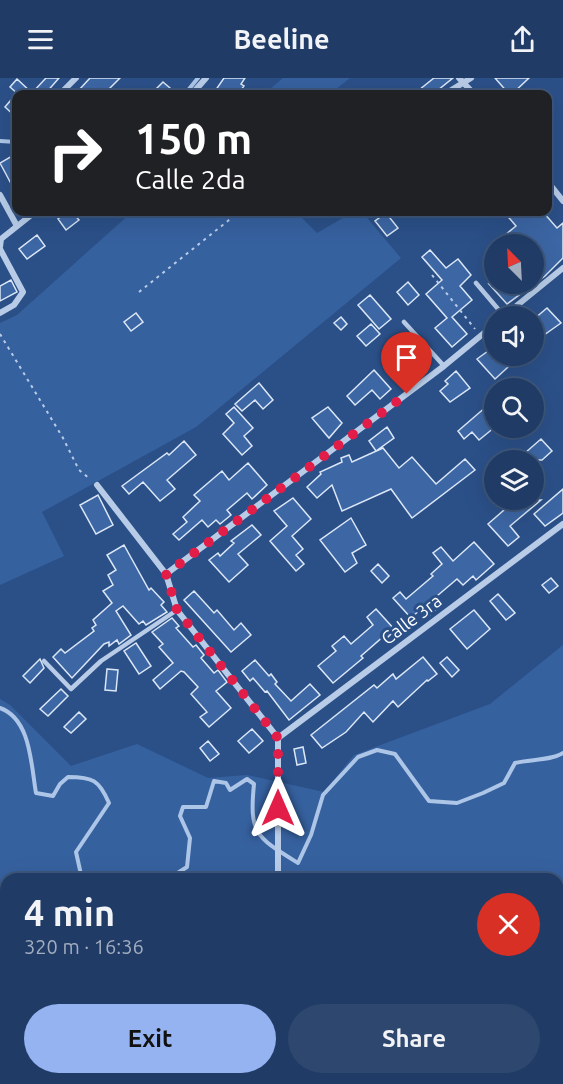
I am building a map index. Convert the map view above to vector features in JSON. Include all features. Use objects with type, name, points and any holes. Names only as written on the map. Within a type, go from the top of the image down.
[{"type":"street","points":[[64,90],[76,78]]},
{"type":"street","points":[[196,90],[206,78]]},
{"type":"street","points":[[462,81],[471,78]]},
{"type":"street","points":[[552,187],[563,201]]},
{"type":"street","points":[[0,195],[17,226]]},
{"type":"street","points":[[0,313],[14,305],[23,292],[0,248],[1,239],[30,216]]},
{"type":"street","points":[[516,306],[563,268]]},
{"type":"street","points":[[166,574],[484,334]]},
{"type":"street","points":[[97,485],[166,574],[177,610],[278,738],[278,873]]},
{"type":"street","name":"Calle 3ra","points":[[278,738],[563,524]]},
{"type":"lane","points":[[476,283],[496,306]]},
{"type":"lane","points":[[404,322],[444,366]]},
{"type":"lane","points":[[44,661],[71,689],[101,661],[177,610]]},
{"type":"path","points":[[139,292],[234,216]]},
{"type":"path","points":[[432,275],[481,337]]},
{"type":"path","points":[[0,334],[63,438],[79,470],[97,485]]},
{"type":"shaded area","points":[[283,78],[350,78],[335,90],[269,90]]},
{"type":"shaded area","points":[[128,216],[300,216],[317,233],[346,216],[365,216],[401,258],[196,427],[42,512],[64,556],[0,585],[0,323],[17,315]]},
{"type":"shaded area","points":[[563,645],[563,873],[0,873],[0,699],[10,705],[71,766],[137,744],[208,778],[247,775],[324,792],[354,755],[490,704]]},
{"type":"building","points":[[46,78],[59,78],[48,90],[35,90]]},
{"type":"building","points":[[90,78],[120,78],[108,90],[79,90]]},
{"type":"building","points":[[224,78],[245,78],[241,84],[244,86],[241,90],[216,90]]},
{"type":"building","points":[[434,78],[453,78],[438,90],[419,90]]},
{"type":"building","points":[[495,78],[529,78],[516,90],[506,90]]},
{"type":"building","points":[[17,79],[29,90],[13,90],[10,87]]},
{"type":"building","points":[[163,82],[172,90],[155,90]]},
{"type":"building","points":[[12,99],[12,113],[5,107]]},
{"type":"building","points":[[12,156],[12,186],[0,163]]},
{"type":"building","points":[[62,216],[76,216],[79,220],[66,230],[58,219]]},
{"type":"building","points":[[382,216],[388,216],[398,228],[387,236],[375,221]]},
{"type":"building","points":[[507,216],[546,216],[557,228],[563,223],[563,258],[544,277],[544,234],[506,234],[516,226]]},
{"type":"building","points":[[37,235],[45,246],[27,259],[19,249]]},
{"type":"building","points":[[430,250],[446,268],[458,259],[471,275],[460,286],[472,300],[452,317],[467,334],[452,347],[435,328],[447,318],[426,294],[442,280],[422,257]]},
{"type":"building","points":[[11,280],[17,292],[0,301],[0,286]]},
{"type":"building","points":[[408,282],[419,295],[408,305],[397,292]]},
{"type":"building","points":[[498,294],[521,294],[507,304]]},
{"type":"building","points":[[370,295],[391,319],[379,329],[358,305]]},
{"type":"building","points":[[547,308],[561,323],[544,335],[544,311]]},
{"type":"building","points":[[136,313],[143,322],[131,331],[124,322]]},
{"type":"building","points":[[341,317],[347,324],[341,330],[334,323]]},
{"type":"building","points":[[371,324],[380,334],[366,346],[357,336]]},
{"type":"building","points":[[484,354],[484,366],[509,366],[494,378],[477,359]]},
{"type":"building","points":[[374,370],[391,389],[380,399],[372,390],[355,405],[347,396]]},
{"type":"building","points":[[456,371],[470,388],[450,402],[440,391],[448,384],[445,381]]},
{"type":"building","points":[[259,383],[273,400],[263,409],[255,400],[242,411],[235,404]]},
{"type":"building","points":[[234,407],[253,428],[244,436],[252,446],[242,455],[223,434],[234,423],[226,414]]},
{"type":"building","points":[[328,407],[342,423],[329,438],[312,418]]},
{"type":"building","points":[[484,409],[484,436],[479,440],[472,432],[464,439],[458,431]]},
{"type":"building","points":[[387,427],[394,438],[376,451],[369,441]]},
{"type":"building","points":[[541,439],[552,451],[544,458],[544,450],[528,450]]},
{"type":"building","points":[[184,441],[196,455],[167,480],[175,489],[160,501],[143,482],[129,494],[122,486],[167,453],[169,455]]},
{"type":"building","points":[[383,448],[399,468],[412,457],[436,484],[465,459],[475,470],[412,518],[391,489],[342,511],[332,485],[317,498],[307,487],[321,474],[320,472],[342,462],[341,458],[349,455],[352,462]]},
{"type":"building","points":[[248,463],[267,485],[252,499],[247,493],[227,510],[231,515],[220,524],[216,520],[208,527],[202,520],[179,540],[173,534],[187,522],[183,517],[200,501],[194,495],[222,471],[229,480]]},
{"type":"building","points":[[563,489],[563,513],[545,526],[534,514],[539,510],[544,510],[544,505]]},
{"type":"building","points":[[98,495],[113,525],[96,534],[80,505]]},
{"type":"building","points":[[293,498],[311,519],[292,536],[303,549],[296,555],[304,564],[296,571],[270,541],[287,526],[274,511]]},
{"type":"building","points":[[504,510],[529,510],[510,526],[519,537],[508,546],[488,524]]},
{"type":"building","points":[[351,518],[366,545],[352,553],[357,563],[345,572],[320,540]]},
{"type":"building","points":[[252,525],[261,535],[238,554],[248,565],[229,582],[209,560],[218,553],[220,556],[234,543],[231,541]]},
{"type":"building","points":[[474,542],[494,564],[476,580],[473,576],[463,585],[457,579],[437,596],[443,603],[429,616],[422,608],[411,618],[393,598],[400,592],[406,599],[433,576],[431,574],[442,564],[433,553],[441,547],[453,561]]},
{"type":"building","points":[[124,545],[149,590],[151,588],[164,602],[161,605],[167,612],[146,625],[143,621],[139,624],[123,606],[116,611],[131,635],[119,644],[117,640],[109,646],[109,642],[104,644],[72,678],[53,657],[61,649],[65,653],[94,631],[92,628],[96,625],[93,620],[112,603],[103,591],[113,585],[108,575],[116,570],[107,555]]},
{"type":"building","points":[[378,564],[389,576],[382,583],[371,571]]},
{"type":"building","points":[[551,578],[558,586],[549,593],[542,585]]},
{"type":"building","points":[[194,591],[214,613],[217,610],[234,630],[241,623],[251,635],[231,652],[184,600]]},
{"type":"building","points":[[498,594],[515,613],[506,620],[490,601]]},
{"type":"building","points":[[376,609],[395,630],[386,639],[384,636],[361,656],[363,658],[333,683],[318,666],[336,651],[332,646],[344,636],[351,644],[373,625],[367,617]]},
{"type":"building","points":[[474,610],[490,629],[467,649],[450,629]]},
{"type":"building","points":[[172,618],[179,626],[176,628],[193,647],[196,645],[204,655],[201,658],[214,673],[218,670],[227,682],[216,691],[231,708],[209,727],[200,717],[207,712],[191,694],[198,687],[184,672],[181,671],[160,689],[153,680],[173,663],[159,647],[163,644],[152,632]]},
{"type":"building","points":[[136,643],[151,666],[139,674],[124,651]]},
{"type":"building","points":[[423,657],[437,674],[427,680],[398,707],[393,701],[373,722],[364,712],[346,732],[322,748],[311,735],[374,685],[377,688],[393,674],[396,679]]},
{"type":"building","points":[[447,657],[459,670],[452,677],[440,663]]},
{"type":"building","points":[[40,659],[44,668],[30,683],[23,676]]},
{"type":"building","points":[[255,660],[269,676],[271,674],[277,682],[275,684],[291,701],[310,684],[320,695],[289,720],[267,691],[265,692],[253,678],[250,681],[242,671]]},
{"type":"building","points":[[107,669],[118,670],[116,691],[105,690]]},
{"type":"building","points":[[61,689],[68,696],[48,716],[40,709]]},
{"type":"building","points":[[79,712],[86,719],[71,733],[64,727]]},
{"type":"building","points":[[252,729],[263,741],[249,753],[238,741]]},
{"type":"building","points":[[208,741],[219,754],[210,761],[200,748]]},
{"type":"building","points":[[303,747],[306,763],[297,765],[294,749]]},
{"type":"waterway","points":[[188,90],[198,78]]},
{"type":"waterway","points":[[0,141],[12,142]]},
{"type":"waterway","points":[[0,708],[10,714],[24,732],[31,757],[36,793],[53,796],[60,784],[68,777],[77,777],[94,781],[102,789],[109,803],[76,852],[81,873]]},
{"type":"waterway","points":[[178,873],[187,867],[190,838],[180,816],[183,807],[206,807],[214,781],[226,783],[230,790],[247,779],[254,784],[253,814],[258,833],[273,847],[298,863],[311,835],[323,795],[358,757],[377,750],[395,754],[429,801],[457,803],[504,783],[515,763],[558,756],[563,753]]},
{"type":"route","points":[[278,808],[278,738],[177,610],[166,574],[407,394]]}]
